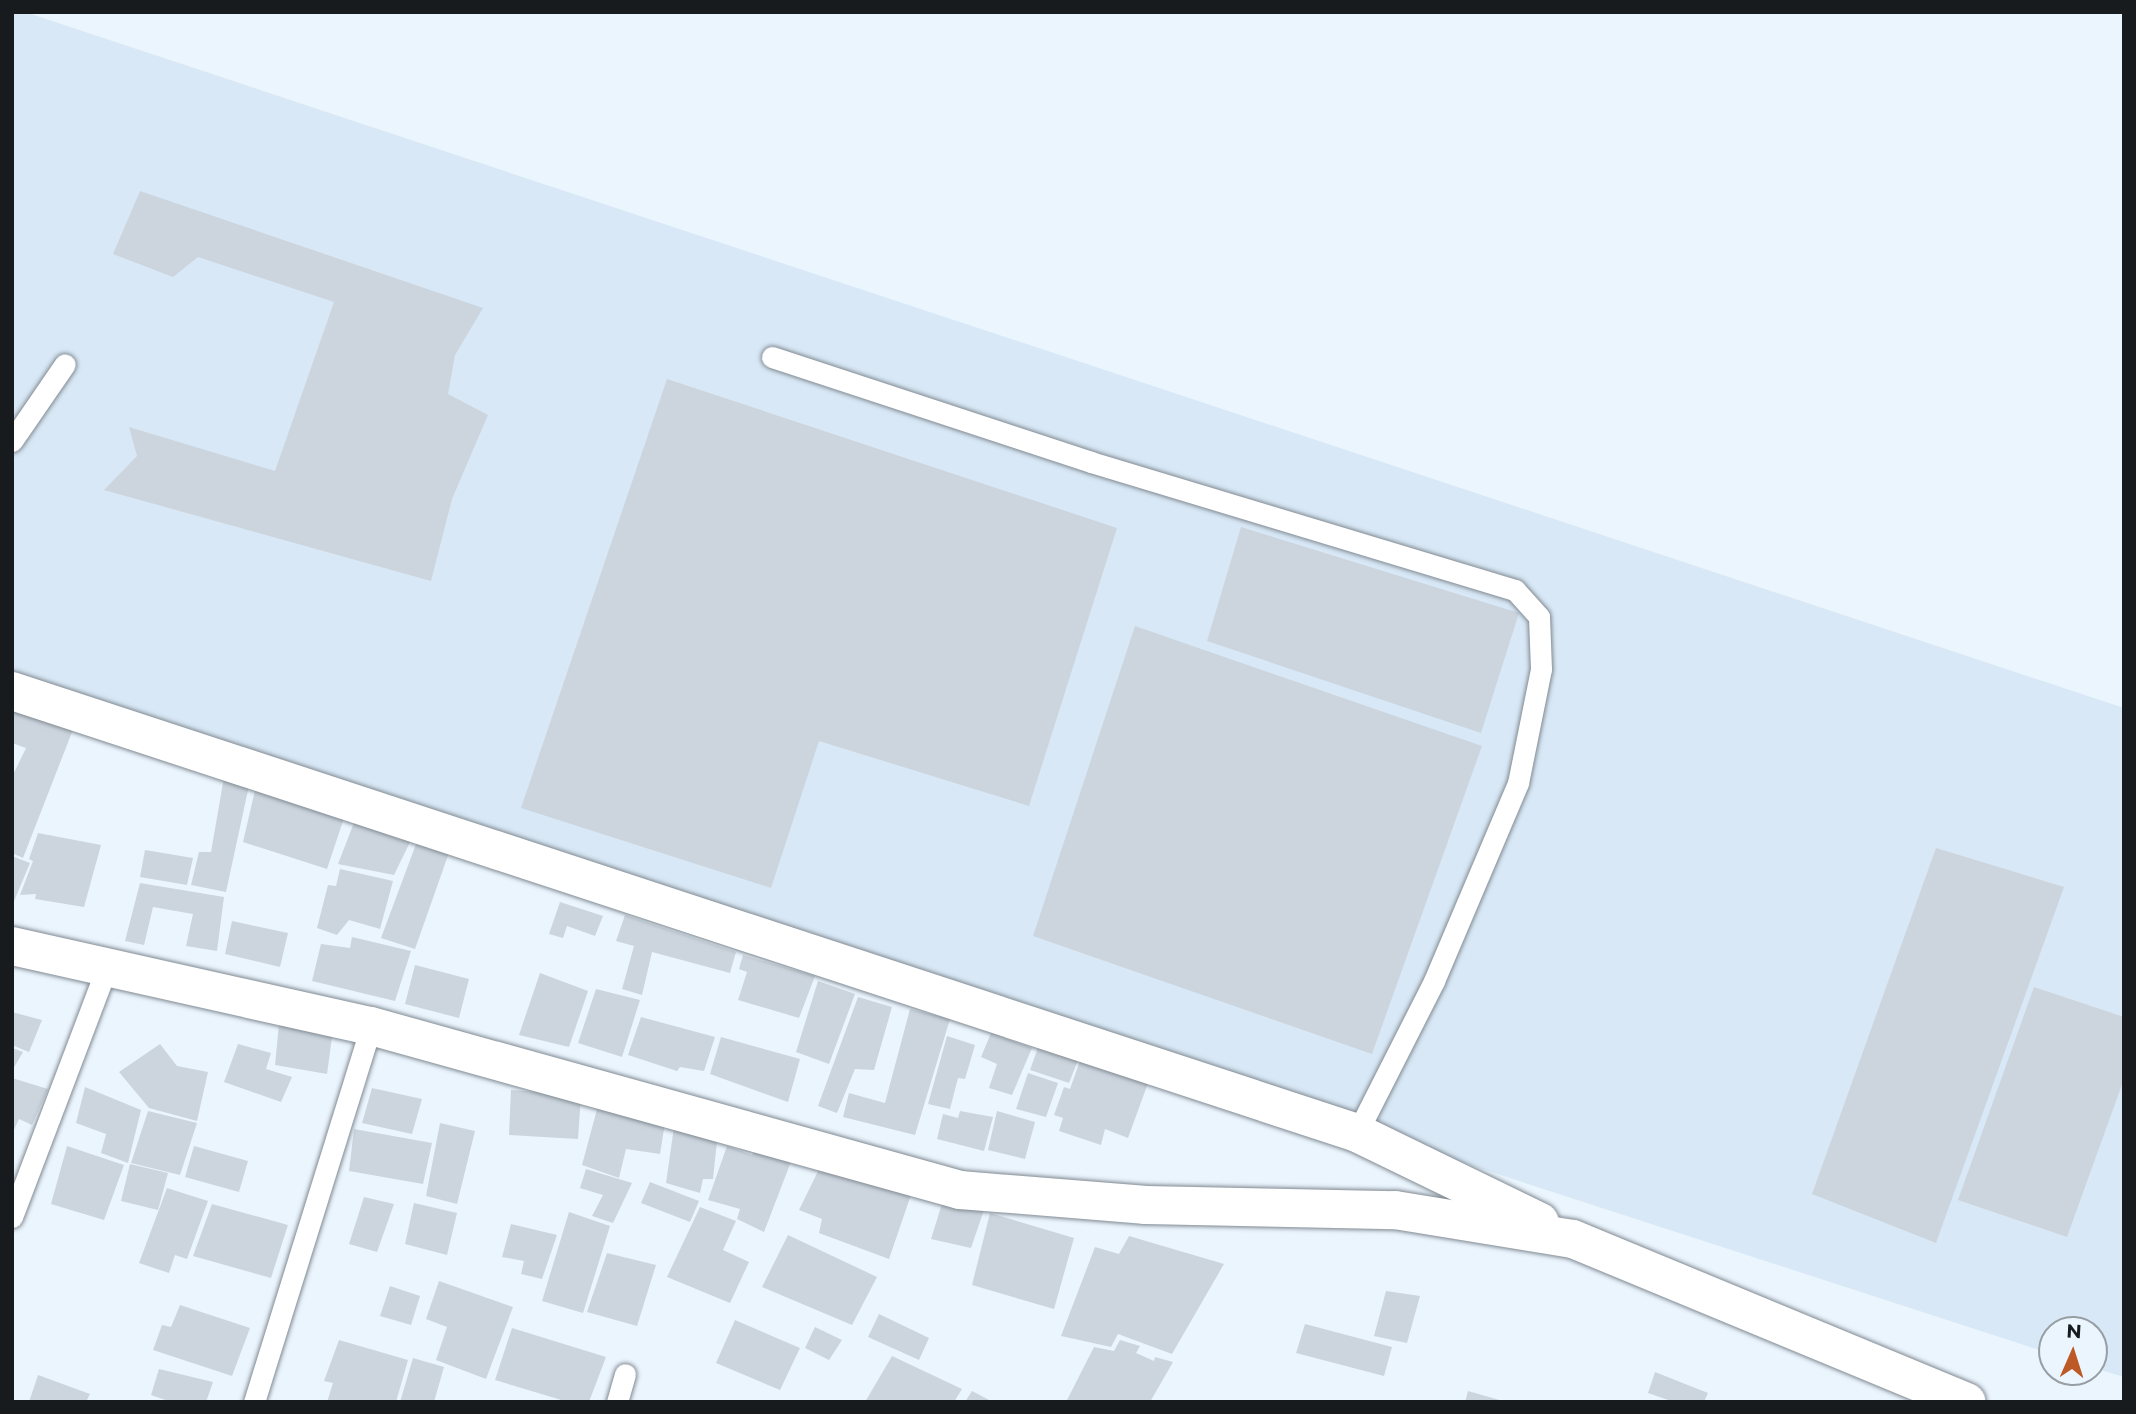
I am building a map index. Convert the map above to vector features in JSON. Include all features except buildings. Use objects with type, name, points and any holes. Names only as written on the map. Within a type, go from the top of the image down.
[{"type":"street","points":[[12,691],[1357,1133],[1573,1239],[1954,1400]]},
{"type":"street","points":[[12,946],[371,1026],[960,1190],[1146,1205],[1395,1210],[1573,1239]]},
{"type":"lane","points":[[772,358],[1091,462],[1516,590],[1539,617],[1541,669],[1518,783],[1434,981],[1357,1133]]},
{"type":"lane","points":[[12,441],[65,365]]},
{"type":"lane","points":[[12,1217],[107,967]]},
{"type":"lane","points":[[254,1402],[371,1026]]},
{"type":"lane","points":[[617,1402],[625,1374]]},
{"type":"shaded area","points":[[12,12],[25,12],[2124,708],[2124,1377],[2108,1372],[2108,1316],[2038,1316],[2038,1349],[12,692]]}]
